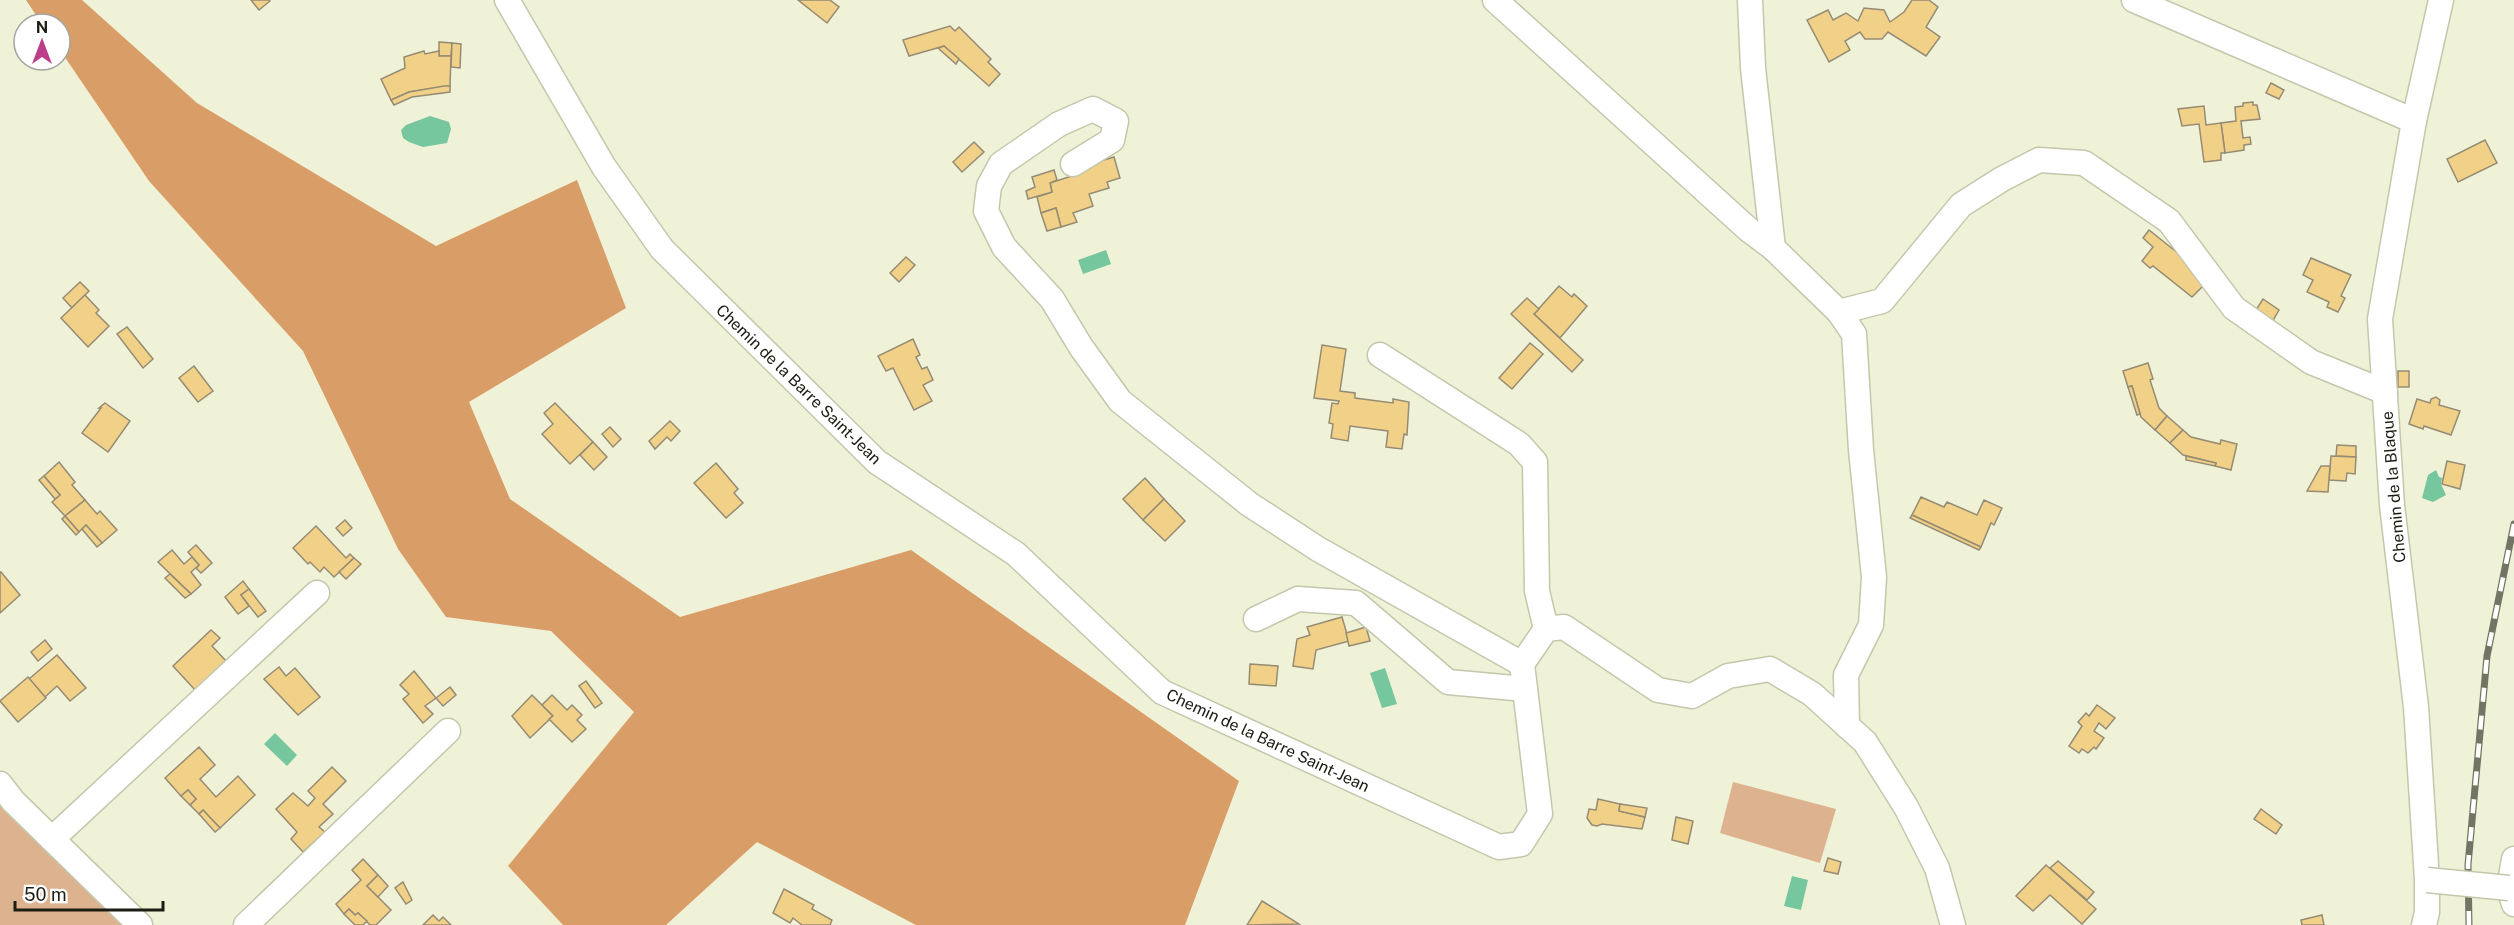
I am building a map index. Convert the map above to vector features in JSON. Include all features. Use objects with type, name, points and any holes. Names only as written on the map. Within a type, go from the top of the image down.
[{"type":"street","name":"Chemin de la Barre Saint-Jean","points":[[507,0],[604,167],[662,249],[877,462],[1016,554],[1162,692],[1499,847],[1521,844],[1540,814],[1522,664]]},
{"type":"street","points":[[1495,0],[1749,230],[1773,248],[1839,312],[1854,334],[1861,450],[1874,577],[1871,625],[1846,675],[1847,726]]},
{"type":"street","points":[[1750,0],[1754,68],[1773,248]]},
{"type":"street","points":[[2134,0],[2414,121]]},
{"type":"street","name":"Chemin de la Blaque","points":[[2427,880],[2416,707],[2392,505],[2380,319],[2414,121],[2440,0]]},
{"type":"street","points":[[1073,164],[1112,140],[1116,121],[1093,109],[1059,124],[1001,164],[989,186],[986,211],[1004,248],[1052,299],[1081,347],[1120,401],[1249,504],[1308,543],[1522,664],[1546,629],[1537,591],[1534,462],[1519,444],[1380,355]]},
{"type":"street","points":[[1839,312],[1882,301],[1961,205],[2002,179],[2039,160],[2084,163],[2169,221],[2234,308],[2311,362],[2385,392]]},
{"type":"street","points":[[52,839],[317,592]]},
{"type":"street","points":[[1256,619],[1298,599],[1356,603],[1448,682],[1525,689]]},
{"type":"street","points":[[1546,629],[1564,627],[1658,690],[1692,696],[1728,676],[1770,669],[1812,694],[1866,742],[1906,807],[1937,868],[1953,925]]},
{"type":"street","points":[[246,925],[448,731]]},
{"type":"street","points":[[0,784],[14,801],[140,925]]},
{"type":"street","points":[[2424,925],[2427,912],[2427,880],[2512,896],[2514,859]]},
{"type":"shaded area","points":[[26,0],[82,0],[197,103],[436,246],[577,180],[626,308],[469,402],[510,499],[680,617],[911,550],[1239,781],[1185,925],[916,925],[757,842],[666,925],[563,925],[508,866],[634,712],[551,631],[446,617],[398,549],[303,351],[149,181],[72,68],[72,12],[34,12]]},
{"type":"shaded area","points":[[430,116],[449,122],[451,129],[447,143],[423,147],[403,138],[401,130],[406,125]]},
{"type":"shaded area","points":[[1106,250],[1111,264],[1083,274],[1078,260]]},
{"type":"shaded area","points":[[2436,470],[2442,478],[2441,484],[2446,495],[2433,502],[2422,498],[2428,475]]},
{"type":"shaded area","points":[[1385,668],[1397,704],[1382,708],[1370,673]]},
{"type":"shaded area","points":[[275,733],[297,755],[287,766],[264,744]]},
{"type":"shaded area","points":[[1733,782],[1836,809],[1820,863],[1720,833]]},
{"type":"shaded area","points":[[0,797],[129,925],[0,925]]},
{"type":"shaded area","points":[[1792,876],[1808,880],[1801,910],[1784,906]]},
{"type":"building","points":[[251,0],[269,0],[270,1],[259,10]]},
{"type":"building","points":[[798,0],[830,0],[839,7],[827,23]]},
{"type":"building","points":[[1912,0],[1929,0],[1938,7],[1926,27],[1940,37],[1926,56],[1888,32],[1882,39],[1865,39],[1860,32],[1845,41],[1850,50],[1829,62],[1807,20],[1828,10],[1833,20],[1846,13],[1858,21],[1864,8],[1884,10],[1890,22],[1904,12]]},
{"type":"building","points":[[950,26],[955,31],[959,27],[991,59],[988,62],[1000,74],[989,86],[944,46],[909,56],[903,40]]},
{"type":"building","points":[[439,42],[452,43],[451,56],[439,56]]},
{"type":"building","points":[[452,43],[461,44],[460,68],[451,67]]},
{"type":"building","points":[[944,46],[959,59],[956,64],[938,48]]},
{"type":"building","points":[[424,51],[425,54],[439,51],[439,56],[451,56],[450,86],[409,92],[391,100],[381,79],[405,68],[404,57]]},
{"type":"building","points":[[2271,83],[2284,90],[2279,99],[2266,93]]},
{"type":"building","points":[[450,86],[450,92],[412,97],[394,105],[391,100],[409,92]]},
{"type":"building","points":[[2253,102],[2253,105],[2257,105],[2260,119],[2241,121],[2243,138],[2250,137],[2251,144],[2244,145],[2244,150],[2225,153],[2221,123],[2236,121],[2235,107]]},
{"type":"building","points":[[2204,106],[2206,125],[2221,123],[2225,153],[2221,153],[2221,160],[2204,162],[2199,124],[2182,126],[2178,109]]},
{"type":"building","points":[[2485,140],[2497,163],[2458,182],[2447,159]]},
{"type":"building","points":[[974,142],[984,152],[962,172],[953,162]]},
{"type":"building","points":[[1114,157],[1120,178],[1107,182],[1109,188],[1089,194],[1093,206],[1073,213],[1077,222],[1061,227],[1056,208],[1041,213],[1037,197],[1052,192],[1050,183],[1081,173],[1080,167]]},
{"type":"building","points":[[1054,170],[1057,180],[1050,183],[1052,192],[1028,199],[1026,191],[1035,187],[1032,177]]},
{"type":"building","points":[[1056,208],[1061,227],[1047,231],[1041,213]]},
{"type":"building","points":[[2149,230],[2179,254],[2203,286],[2192,297],[2153,266],[2150,268],[2142,261],[2153,247],[2143,238]]},
{"type":"building","points":[[906,257],[915,265],[899,282],[890,273]]},
{"type":"building","points":[[2311,258],[2351,275],[2341,296],[2345,298],[2338,312],[2327,307],[2329,302],[2307,292],[2313,280],[2303,275]]},
{"type":"building","points":[[80,282],[89,291],[72,308],[63,298]]},
{"type":"building","points":[[1559,286],[1572,297],[1574,294],[1587,306],[1560,338],[1534,314]]},
{"type":"building","points":[[85,295],[99,310],[96,313],[109,326],[88,347],[61,318]]},
{"type":"building","points":[[1527,298],[1539,309],[1534,314],[1583,360],[1572,372],[1511,314]]},
{"type":"building","points":[[2263,299],[2279,310],[2271,324],[2254,313]]},
{"type":"building","points":[[127,327],[153,359],[143,368],[117,334]]},
{"type":"building","points":[[913,339],[920,355],[916,357],[922,369],[927,367],[933,380],[923,385],[932,401],[914,410],[893,368],[886,371],[878,356]]},
{"type":"building","points":[[1530,343],[1543,354],[1512,389],[1499,378]]},
{"type":"building","points":[[1322,345],[1346,349],[1340,391],[1355,393],[1355,398],[1393,403],[1393,399],[1409,402],[1407,435],[1404,434],[1402,449],[1386,447],[1388,431],[1350,426],[1348,441],[1331,438],[1333,424],[1329,423],[1332,403],[1338,404],[1339,401],[1314,398]]},
{"type":"building","points":[[2148,363],[2153,379],[2150,380],[2159,408],[2167,416],[2155,430],[2141,417],[2132,386],[2128,387],[2123,371]]},
{"type":"building","points":[[194,366],[213,391],[198,402],[179,378]]},
{"type":"building","points":[[2398,371],[2409,371],[2409,387],[2398,387]]},
{"type":"building","points":[[2132,386],[2140,414],[2137,415],[2128,387]]},
{"type":"building","points":[[2436,397],[2440,400],[2439,405],[2460,411],[2451,435],[2424,426],[2423,429],[2409,424],[2417,399],[2430,403],[2431,399]]},
{"type":"building","points":[[105,403],[130,421],[108,452],[82,433]]},
{"type":"building","points":[[555,403],[593,442],[570,464],[542,434],[553,424],[544,413]]},
{"type":"building","points":[[2167,416],[2183,430],[2170,443],[2155,430]]},
{"type":"building","points":[[670,421],[680,431],[671,441],[667,437],[655,449],[649,441]]},
{"type":"building","points":[[610,427],[621,439],[613,447],[602,434]]},
{"type":"building","points":[[2183,430],[2191,437],[2220,444],[2221,440],[2237,444],[2231,470],[2215,466],[2216,463],[2183,455],[2170,443]]},
{"type":"building","points":[[593,442],[607,457],[594,470],[580,455]]},
{"type":"building","points":[[2337,445],[2356,446],[2356,457],[2336,456]]},
{"type":"building","points":[[2186,456],[2216,463],[2215,466],[2186,460]]},
{"type":"building","points":[[2331,456],[2356,457],[2355,474],[2347,473],[2346,481],[2329,480]]},
{"type":"building","points":[[2447,461],[2465,465],[2460,489],[2442,484]]},
{"type":"building","points":[[59,462],[75,482],[72,485],[85,500],[65,516],[52,502],[60,495],[44,476]]},
{"type":"building","points":[[716,463],[738,489],[734,493],[743,503],[726,518],[694,483]]},
{"type":"building","points":[[2321,466],[2330,466],[2328,492],[2307,491]]},
{"type":"building","points":[[44,476],[60,495],[55,499],[39,480]]},
{"type":"building","points":[[1145,478],[1164,499],[1143,520],[1123,499]]},
{"type":"building","points":[[1921,497],[1944,507],[1947,502],[1977,515],[1984,500],[2002,508],[1994,525],[1991,523],[1981,547],[1912,515]]},
{"type":"building","points":[[1164,499],[1185,521],[1165,541],[1143,520]]},
{"type":"building","points":[[85,500],[97,514],[100,511],[117,530],[102,543],[86,525],[79,532],[65,516]]},
{"type":"building","points":[[1912,515],[1981,547],[1979,550],[1910,518]]},
{"type":"building","points":[[65,516],[79,532],[76,535],[62,519]]},
{"type":"building","points":[[345,520],[352,528],[343,536],[336,528]]},
{"type":"building","points":[[86,525],[102,543],[97,547],[82,529]]},
{"type":"building","points":[[316,526],[346,558],[350,554],[354,558],[334,577],[324,567],[320,572],[310,562],[308,564],[293,548]]},
{"type":"building","points":[[196,545],[212,563],[201,573],[196,568],[199,565],[188,552]]},
{"type":"building","points":[[172,550],[184,564],[192,557],[199,565],[191,572],[201,585],[191,594],[158,562]]},
{"type":"building","points":[[354,558],[361,564],[346,579],[339,572]]},
{"type":"building","points":[[0,572],[20,595],[0,613]]},
{"type":"building","points":[[170,574],[191,594],[185,598],[165,578]]},
{"type":"building","points":[[243,581],[249,589],[241,595],[249,606],[238,614],[225,597]]},
{"type":"building","points":[[249,589],[266,611],[258,617],[241,595]]},
{"type":"building","points":[[1342,617],[1349,641],[1316,650],[1313,669],[1293,666],[1297,639],[1310,635],[1307,627]]},
{"type":"building","points":[[1366,627],[1370,641],[1349,646],[1346,633]]},
{"type":"building","points":[[211,630],[220,638],[212,646],[227,662],[196,691],[173,666]]},
{"type":"building","points":[[45,640],[52,649],[38,661],[31,652]]},
{"type":"building","points":[[57,655],[86,688],[70,701],[57,686],[45,697],[29,679]]},
{"type":"building","points":[[1250,664],[1278,666],[1276,686],[1249,684]]},
{"type":"building","points":[[279,667],[286,676],[295,668],[320,697],[298,715],[264,679]]},
{"type":"building","points":[[414,671],[436,698],[425,706],[433,714],[423,723],[403,699],[409,694],[400,685]]},
{"type":"building","points":[[28,677],[46,698],[18,722],[0,701]]},
{"type":"building","points":[[586,681],[602,703],[595,708],[579,686]]},
{"type":"building","points":[[450,687],[456,695],[443,706],[436,698]]},
{"type":"building","points":[[532,695],[553,716],[530,738],[512,716]]},
{"type":"building","points":[[552,695],[567,710],[572,705],[582,715],[577,720],[586,729],[572,742],[549,719],[553,716],[542,705]]},
{"type":"building","points":[[2097,705],[2115,718],[2106,729],[2099,723],[2094,731],[2104,738],[2096,749],[2094,747],[2088,753],[2082,749],[2079,753],[2069,746],[2082,726],[2078,722],[2086,713],[2089,716]]},
{"type":"building","points":[[199,747],[215,765],[200,779],[216,797],[238,776],[255,795],[220,828],[203,810],[199,814],[190,805],[196,799],[188,790],[181,796],[165,778]]},
{"type":"building","points":[[332,767],[346,781],[323,804],[333,814],[319,827],[325,832],[303,852],[291,839],[297,832],[276,809],[293,793],[308,806],[315,798],[308,791]]},
{"type":"building","points":[[188,790],[196,799],[190,805],[181,796]]},
{"type":"building","points":[[1598,799],[1620,804],[1619,811],[1645,817],[1642,829],[1592,825],[1587,818],[1589,809],[1596,810]]},
{"type":"building","points":[[1620,804],[1647,808],[1645,817],[1619,811]]},
{"type":"building","points":[[2261,809],[2282,825],[2276,834],[2254,819]]},
{"type":"building","points":[[203,810],[220,828],[215,832],[199,814]]},
{"type":"building","points":[[1676,817],[1693,821],[1688,844],[1672,840]]},
{"type":"building","points":[[1828,858],[1841,862],[1838,874],[1824,871]]},
{"type":"building","points":[[363,859],[378,875],[367,886],[391,910],[376,925],[370,925],[358,913],[355,915],[349,909],[344,914],[336,904],[361,880],[352,870]]},
{"type":"building","points":[[2058,861],[2094,892],[2087,900],[2050,868]]},
{"type":"building","points":[[2046,865],[2096,909],[2082,924],[2050,895],[2033,911],[2016,896]]},
{"type":"building","points":[[378,875],[388,886],[378,897],[367,886]]},
{"type":"building","points":[[403,882],[412,900],[406,904],[395,888]]},
{"type":"building","points":[[784,889],[814,905],[812,909],[832,920],[830,925],[802,925],[793,918],[790,923],[773,913]]},
{"type":"building","points":[[1262,901],[1299,924],[1247,925]]},
{"type":"building","points":[[349,909],[367,921],[363,925],[355,925],[344,914]]},
{"type":"building","points":[[433,915],[439,921],[443,917],[451,925],[423,925]]},
{"type":"building","points":[[2322,915],[2324,925],[2302,925],[2301,920]]},
{"type":"railway","points":[[2469,925],[2468,865],[2487,656],[2514,524]]}]
